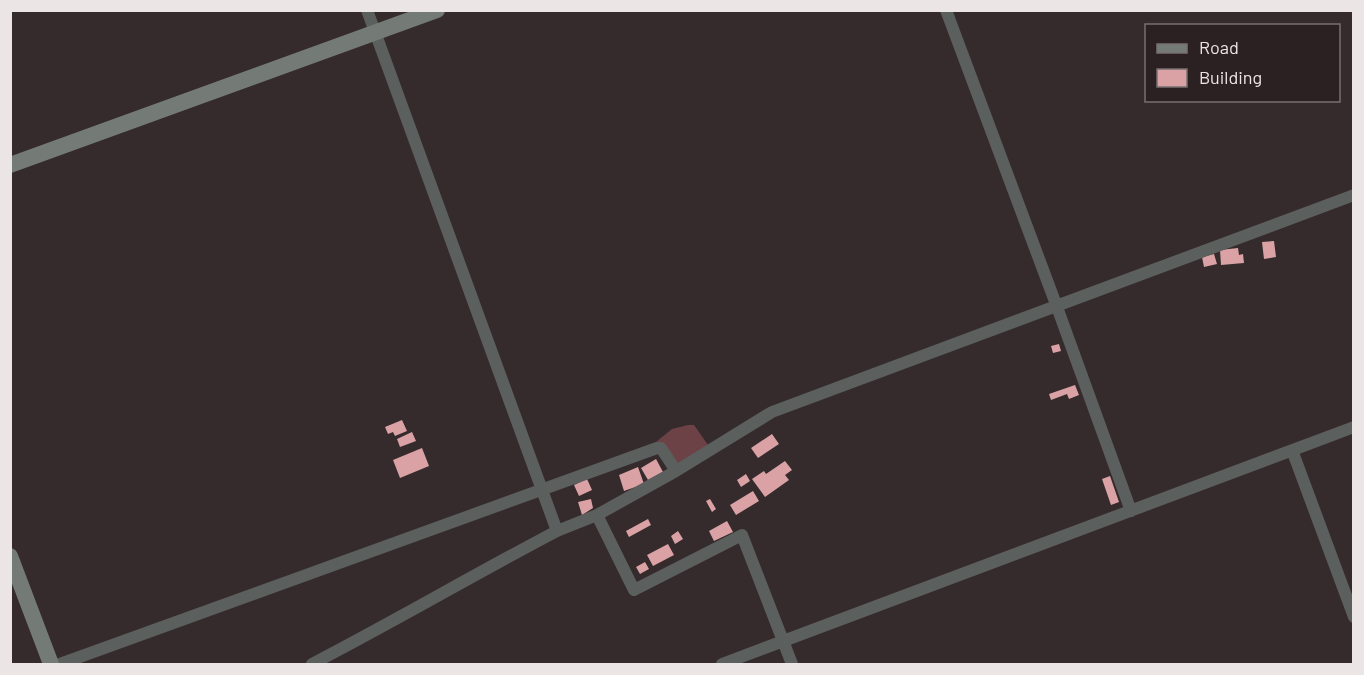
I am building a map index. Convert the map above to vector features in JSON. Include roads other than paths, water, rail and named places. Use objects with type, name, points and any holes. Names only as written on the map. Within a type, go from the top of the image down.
[{"type":"street","points":[[367,10],[557,531]]},
{"type":"street","points":[[10,165],[437,10]]},
{"type":"street","points":[[946,10],[1131,511]]},
{"type":"street","points":[[312,664],[557,531],[600,521],[772,412],[1353,195]]},
{"type":"street","points":[[722,664],[1353,427]]},
{"type":"street","points":[[60,664],[657,448],[661,448],[676,471]]},
{"type":"street","points":[[1292,450],[1353,617]]},
{"type":"street","points":[[600,521],[634,590],[742,535],[792,664]]},
{"type":"street","points":[[10,556],[51,664]]}]
